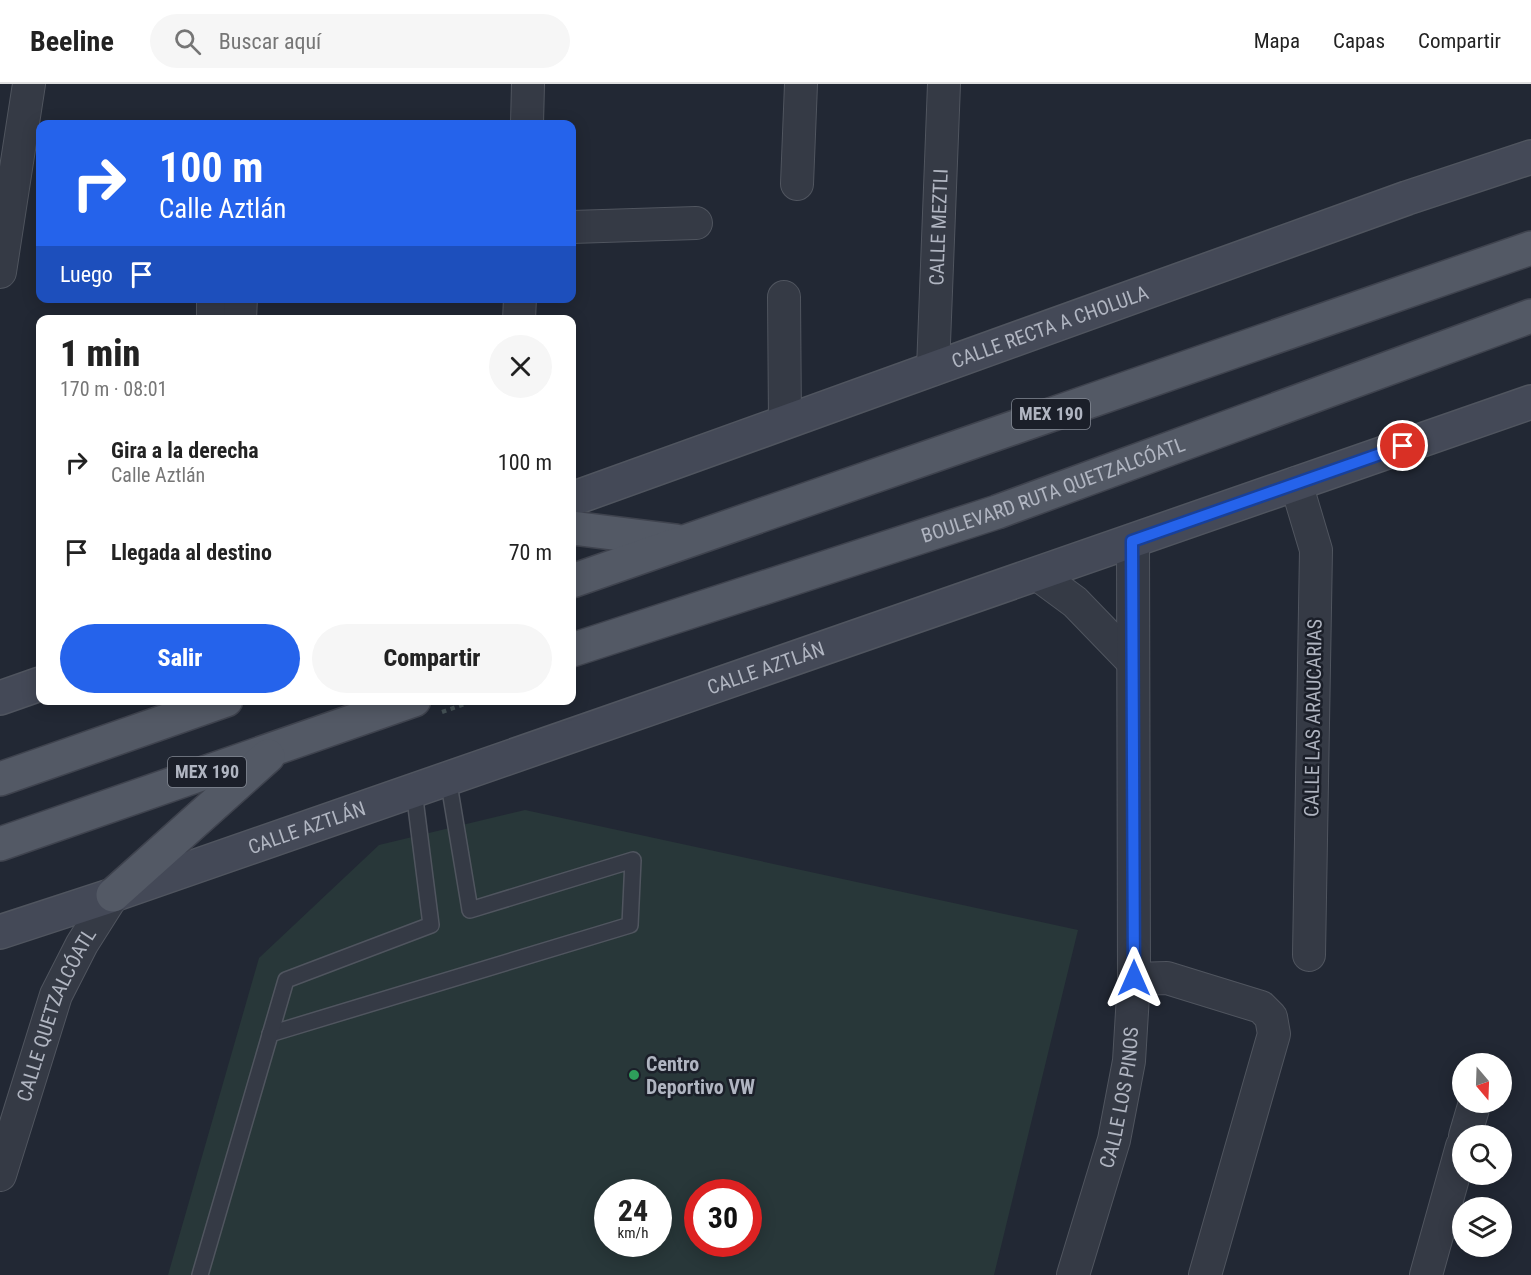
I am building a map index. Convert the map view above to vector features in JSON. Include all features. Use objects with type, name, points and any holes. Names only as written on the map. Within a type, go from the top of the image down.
[{"type":"main road","name":"CALLE RECTA A CHOLULA","points":[[576,498],[1418,195],[1531,157]]},
{"type":"main road","name":"MEX 190","points":[[576,580],[1531,248]]},
{"type":"main road","name":"BOULEVARD RUTA QUETZALCÓATL","points":[[576,649],[997,512],[1531,316]]},
{"type":"main road","name":"CALLE AZTLÁN","points":[[0,932],[414,791],[1531,402]]},
{"type":"main road","points":[[576,528],[684,542]]},
{"type":"main road","points":[[0,698],[36,685]]},
{"type":"main road","points":[[0,779],[212,705]]},
{"type":"main road","name":"MEX 190","points":[[0,844],[278,747],[427,707]]},
{"type":"main road","points":[[113,895],[278,747]]},
{"type":"street","points":[[0,273],[29,84]]},
{"type":"street","points":[[527,120],[528,84]]},
{"type":"street","points":[[797,184],[801,84]]},
{"type":"street","name":"CALLE MEZTLI","points":[[933,369],[944,84]]},
{"type":"street","points":[[576,227],[696,224]]},
{"type":"street","points":[[784,297],[785,422]]},
{"type":"street","name":"CALLE LAS ARAUCARIAS","points":[[1296,483],[1316,550],[1310,955]]},
{"type":"street","name":"CALLE LOS PINOS","points":[[1073,1275],[1114,1140],[1129,1061],[1134,978],[1132,541]]},
{"type":"street","points":[[1037,574],[1075,602],[1131,661]]},
{"type":"street","name":"CALLE QUETZALCÓATL","points":[[0,1175],[56,995],[82,944],[113,895]]},
{"type":"street","points":[[1134,978],[1167,978],[1262,1007],[1271,1017],[1274,1034],[1204,1275]]},
{"type":"street","points":[[1426,1275],[1452,1182]]},
{"type":"lane","points":[[270,1034],[630,925],[633,860],[470,910],[448,778]]},
{"type":"lane","points":[[200,1275],[286,980],[430,925],[414,791]]},
{"type":"shaded area","name":"Centro Deportivo VW","points":[[525,810],[1078,930],[994,1275],[168,1275],[259,958],[379,845]]},
{"type":"place","name":"Centro Deportivo VW","points":[[634,1075]]},
{"type":"route","points":[[1134,978],[1132,541],[1403,446]]}]
